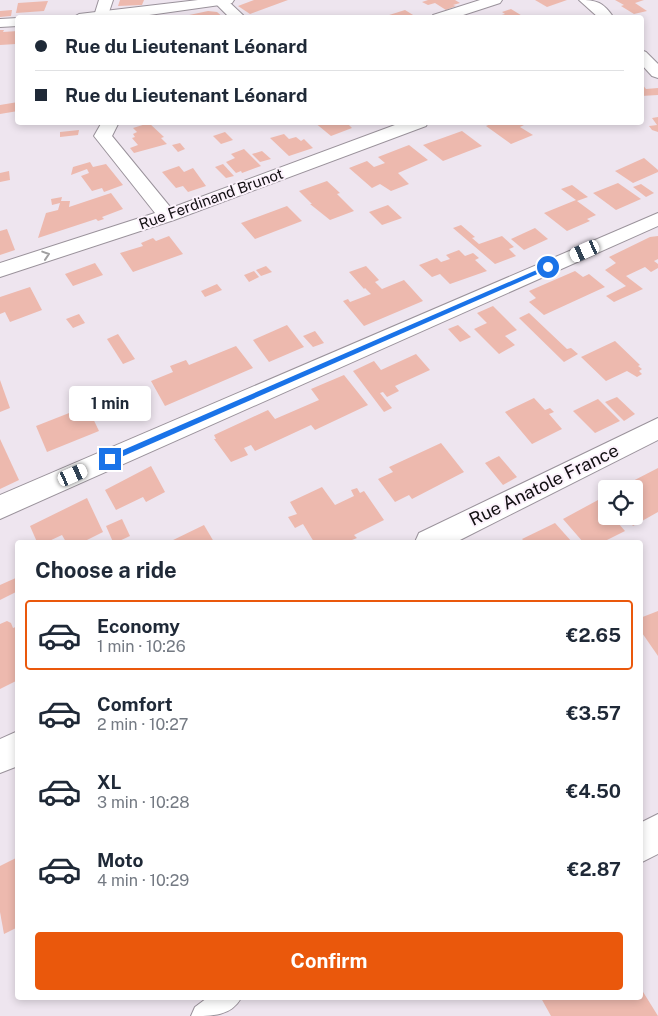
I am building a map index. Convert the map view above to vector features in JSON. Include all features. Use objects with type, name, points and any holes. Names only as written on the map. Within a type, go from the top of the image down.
[{"type":"street","points":[[101,15],[106,0]]},
{"type":"street","points":[[448,15],[495,0]]},
{"type":"street","points":[[586,0],[604,15]]},
{"type":"street","points":[[109,15],[224,1],[236,15]]},
{"type":"street","points":[[0,23],[15,22]]},
{"type":"street","points":[[644,58],[656,69]]},
{"type":"street","points":[[108,125],[103,136],[167,216]]},
{"type":"street","name":"Rue Ferdinand Brunot","points":[[0,270],[167,216],[384,128],[402,125]]},
{"type":"street","points":[[0,507],[658,219]]},
{"type":"street","name":"Rue Anatole France","points":[[433,540],[658,428]]},
{"type":"street","points":[[0,756],[15,749]]},
{"type":"street","points":[[643,843],[658,832]]},
{"type":"lane","points":[[204,1016],[225,1000]]},
{"type":"building","points":[[120,0],[144,0],[142,5],[118,6]]},
{"type":"building","points":[[254,0],[288,0],[250,14],[238,6]]},
{"type":"building","points":[[428,0],[455,0],[460,3],[446,10],[435,3],[428,5],[422,2]]},
{"type":"building","points":[[535,0],[567,0],[547,7]]},
{"type":"building","points":[[615,0],[644,0],[635,3],[647,11],[634,14]]},
{"type":"building","points":[[48,1],[44,11],[16,13],[18,3]]},
{"type":"building","points":[[511,9],[521,15],[502,15],[505,14],[502,12]]},
{"type":"building","points":[[12,10],[11,16],[0,17],[0,11]]},
{"type":"building","points":[[405,10],[413,15],[389,15]]},
{"type":"building","points":[[208,11],[217,12],[220,15],[189,15]]},
{"type":"building","points":[[0,30],[4,30],[3,32],[15,31],[15,44],[0,45]]},
{"type":"building","points":[[644,87],[646,89],[658,88],[658,95],[644,96]]},
{"type":"building","points":[[15,102],[15,112],[0,114],[0,105]]},
{"type":"building","points":[[658,117],[658,132],[652,130],[649,126],[657,125],[652,118]]},
{"type":"building","points":[[151,125],[164,137],[161,138],[167,144],[134,153],[130,148],[138,145],[132,138],[135,137],[133,134],[137,132],[133,128]]},
{"type":"building","points":[[318,125],[349,125],[352,128],[331,136]]},
{"type":"building","points":[[524,125],[520,127],[533,135],[511,144],[486,126]]},
{"type":"building","points":[[79,130],[78,135],[60,137],[60,132]]},
{"type":"building","points":[[462,131],[482,146],[443,161],[423,145]]},
{"type":"building","points":[[225,132],[233,140],[221,144],[213,136]]},
{"type":"building","points":[[284,134],[289,139],[296,137],[301,141],[304,139],[313,148],[289,156],[270,138]]},
{"type":"building","points":[[180,143],[185,149],[178,152],[172,145]]},
{"type":"building","points":[[409,145],[428,160],[398,173],[409,184],[391,191],[380,184],[372,188],[349,168],[367,161],[374,167],[385,163],[378,157]]},
{"type":"building","points":[[244,149],[261,166],[242,173],[241,171],[236,173],[226,162],[235,158],[231,154]]},
{"type":"building","points":[[262,151],[271,159],[260,162],[252,154]]},
{"type":"building","points":[[644,158],[658,172],[633,183],[615,171]]},
{"type":"building","points":[[90,162],[93,167],[106,164],[123,185],[104,192],[102,188],[92,191],[81,176],[89,173],[87,169],[71,175],[73,167]]},
{"type":"building","points":[[223,164],[234,176],[226,178],[215,167]]},
{"type":"building","points":[[179,166],[184,172],[193,168],[206,186],[188,192],[183,186],[176,188],[162,172]]},
{"type":"building","points":[[9,171],[10,180],[0,182],[0,173]]},
{"type":"building","points":[[327,181],[340,193],[337,194],[354,211],[330,220],[310,204],[312,204],[299,191]]},
{"type":"building","points":[[618,183],[641,199],[616,210],[593,193]]},
{"type":"building","points":[[641,184],[654,193],[646,197],[633,187]]},
{"type":"building","points":[[572,185],[588,197],[577,201],[596,215],[587,219],[590,221],[567,231],[544,213],[576,200],[561,189]]},
{"type":"building","points":[[111,193],[123,209],[102,217],[104,219],[98,221],[96,219],[38,238],[46,213],[58,210],[60,203],[52,205],[51,199],[62,197],[61,201],[70,201],[69,207]]},
{"type":"building","points":[[388,205],[402,218],[382,225],[369,212]]},
{"type":"building","points":[[287,206],[302,221],[255,239],[241,223]]},
{"type":"building","points":[[461,225],[475,237],[472,238],[479,244],[502,236],[514,247],[509,249],[516,256],[495,264],[453,228]]},
{"type":"building","points":[[535,228],[548,239],[524,250],[511,239]]},
{"type":"building","points":[[7,229],[15,250],[0,255],[0,231]]},
{"type":"building","points":[[169,236],[183,254],[133,272],[120,253],[143,246],[141,243],[153,238],[156,241]]},
{"type":"building","points":[[658,236],[658,259],[654,261],[658,264],[658,268],[651,272],[645,267],[626,276],[643,289],[614,302],[606,296],[626,286],[605,270],[616,263],[609,257],[650,237]]},
{"type":"building","points":[[459,250],[465,256],[473,253],[479,258],[475,260],[487,271],[450,284],[440,274],[432,277],[419,265],[437,258],[441,262],[450,259],[446,255]]},
{"type":"building","points":[[95,263],[103,275],[73,286],[65,274]]},
{"type":"building","points":[[266,266],[272,272],[261,276],[256,270]]},
{"type":"building","points":[[366,266],[379,280],[375,282],[382,289],[404,280],[423,301],[364,326],[343,301],[348,299],[350,302],[371,294],[349,272]]},
{"type":"building","points":[[254,271],[259,277],[249,282],[244,275]]},
{"type":"building","points":[[575,271],[583,277],[589,274],[605,287],[544,315],[529,302],[536,298],[529,291]]},
{"type":"building","points":[[217,284],[222,290],[205,297],[201,291]]},
{"type":"building","points":[[30,287],[42,310],[10,322],[5,312],[0,314],[0,297]]},
{"type":"building","points":[[493,306],[517,330],[505,336],[515,345],[499,354],[474,329],[487,323],[477,313]]},
{"type":"building","points":[[529,313],[567,349],[571,348],[578,354],[564,362],[519,318]]},
{"type":"building","points":[[79,314],[85,323],[73,328],[66,319]]},
{"type":"building","points":[[287,325],[304,347],[269,362],[253,340]]},
{"type":"building","points":[[458,325],[471,337],[460,342],[448,329]]},
{"type":"building","points":[[315,331],[324,343],[313,347],[303,336]]},
{"type":"building","points":[[118,334],[135,359],[123,364],[107,339]]},
{"type":"building","points":[[615,341],[640,365],[638,366],[642,369],[639,371],[642,374],[637,377],[627,371],[606,381],[581,357]]},
{"type":"building","points":[[236,346],[253,368],[165,406],[151,381],[173,372],[170,366],[186,360],[189,365]]},
{"type":"building","points":[[416,354],[430,370],[395,386],[399,391],[387,397],[383,392],[380,393],[392,408],[384,412],[353,371],[374,361],[381,370]]},
{"type":"building","points":[[344,375],[368,405],[315,430],[311,425],[255,451],[251,445],[244,448],[248,455],[231,462],[214,439],[216,439],[214,435],[268,410],[275,419],[319,400],[311,389]]},
{"type":"building","points":[[0,380],[10,408],[0,412]]},
{"type":"building","points":[[617,397],[635,414],[624,421],[605,402]]},
{"type":"building","points":[[534,398],[545,410],[550,408],[554,412],[549,414],[562,429],[532,444],[505,412]]},
{"type":"building","points":[[598,399],[620,421],[595,433],[573,411]]},
{"type":"building","points":[[87,406],[99,431],[47,452],[36,426]]},
{"type":"building","points":[[0,439],[19,480],[0,489]]},
{"type":"building","points":[[441,443],[464,472],[412,499],[409,495],[395,502],[378,479],[393,472],[389,467]]},
{"type":"building","points":[[499,456],[517,477],[503,485],[485,463]]},
{"type":"building","points":[[151,466],[165,492],[146,502],[143,497],[116,510],[105,490]]},
{"type":"building","points":[[658,468],[658,512],[643,520],[643,480],[635,480]]},
{"type":"building","points":[[322,487],[335,505],[354,496],[351,490],[357,488],[360,493],[364,491],[384,520],[354,535],[357,538],[352,540],[313,540],[303,524],[295,528],[288,517],[297,514],[290,502]]},
{"type":"building","points":[[87,498],[103,532],[87,540],[65,540],[62,535],[51,540],[36,540],[30,526]]},
{"type":"building","points":[[598,500],[598,525],[620,525],[625,531],[607,540],[581,540],[563,519]]},
{"type":"building","points":[[122,519],[130,536],[121,540],[112,540],[106,526]]},
{"type":"building","points":[[555,523],[570,540],[523,540]]},
{"type":"building","points":[[204,525],[213,540],[173,540]]},
{"type":"building","points":[[15,578],[15,592],[0,600],[0,585]]},
{"type":"building","points":[[658,611],[658,656],[643,634],[643,617]]},
{"type":"building","points":[[7,621],[11,623],[13,628],[15,627],[15,682],[0,689],[0,624]]},
{"type":"building","points":[[15,858],[15,928],[4,934],[0,912],[0,866]]},
{"type":"building","points":[[643,992],[658,1016],[551,1016],[542,1000],[643,1000]]},
{"type":"route","points":[[110,459],[548,267]]}]
